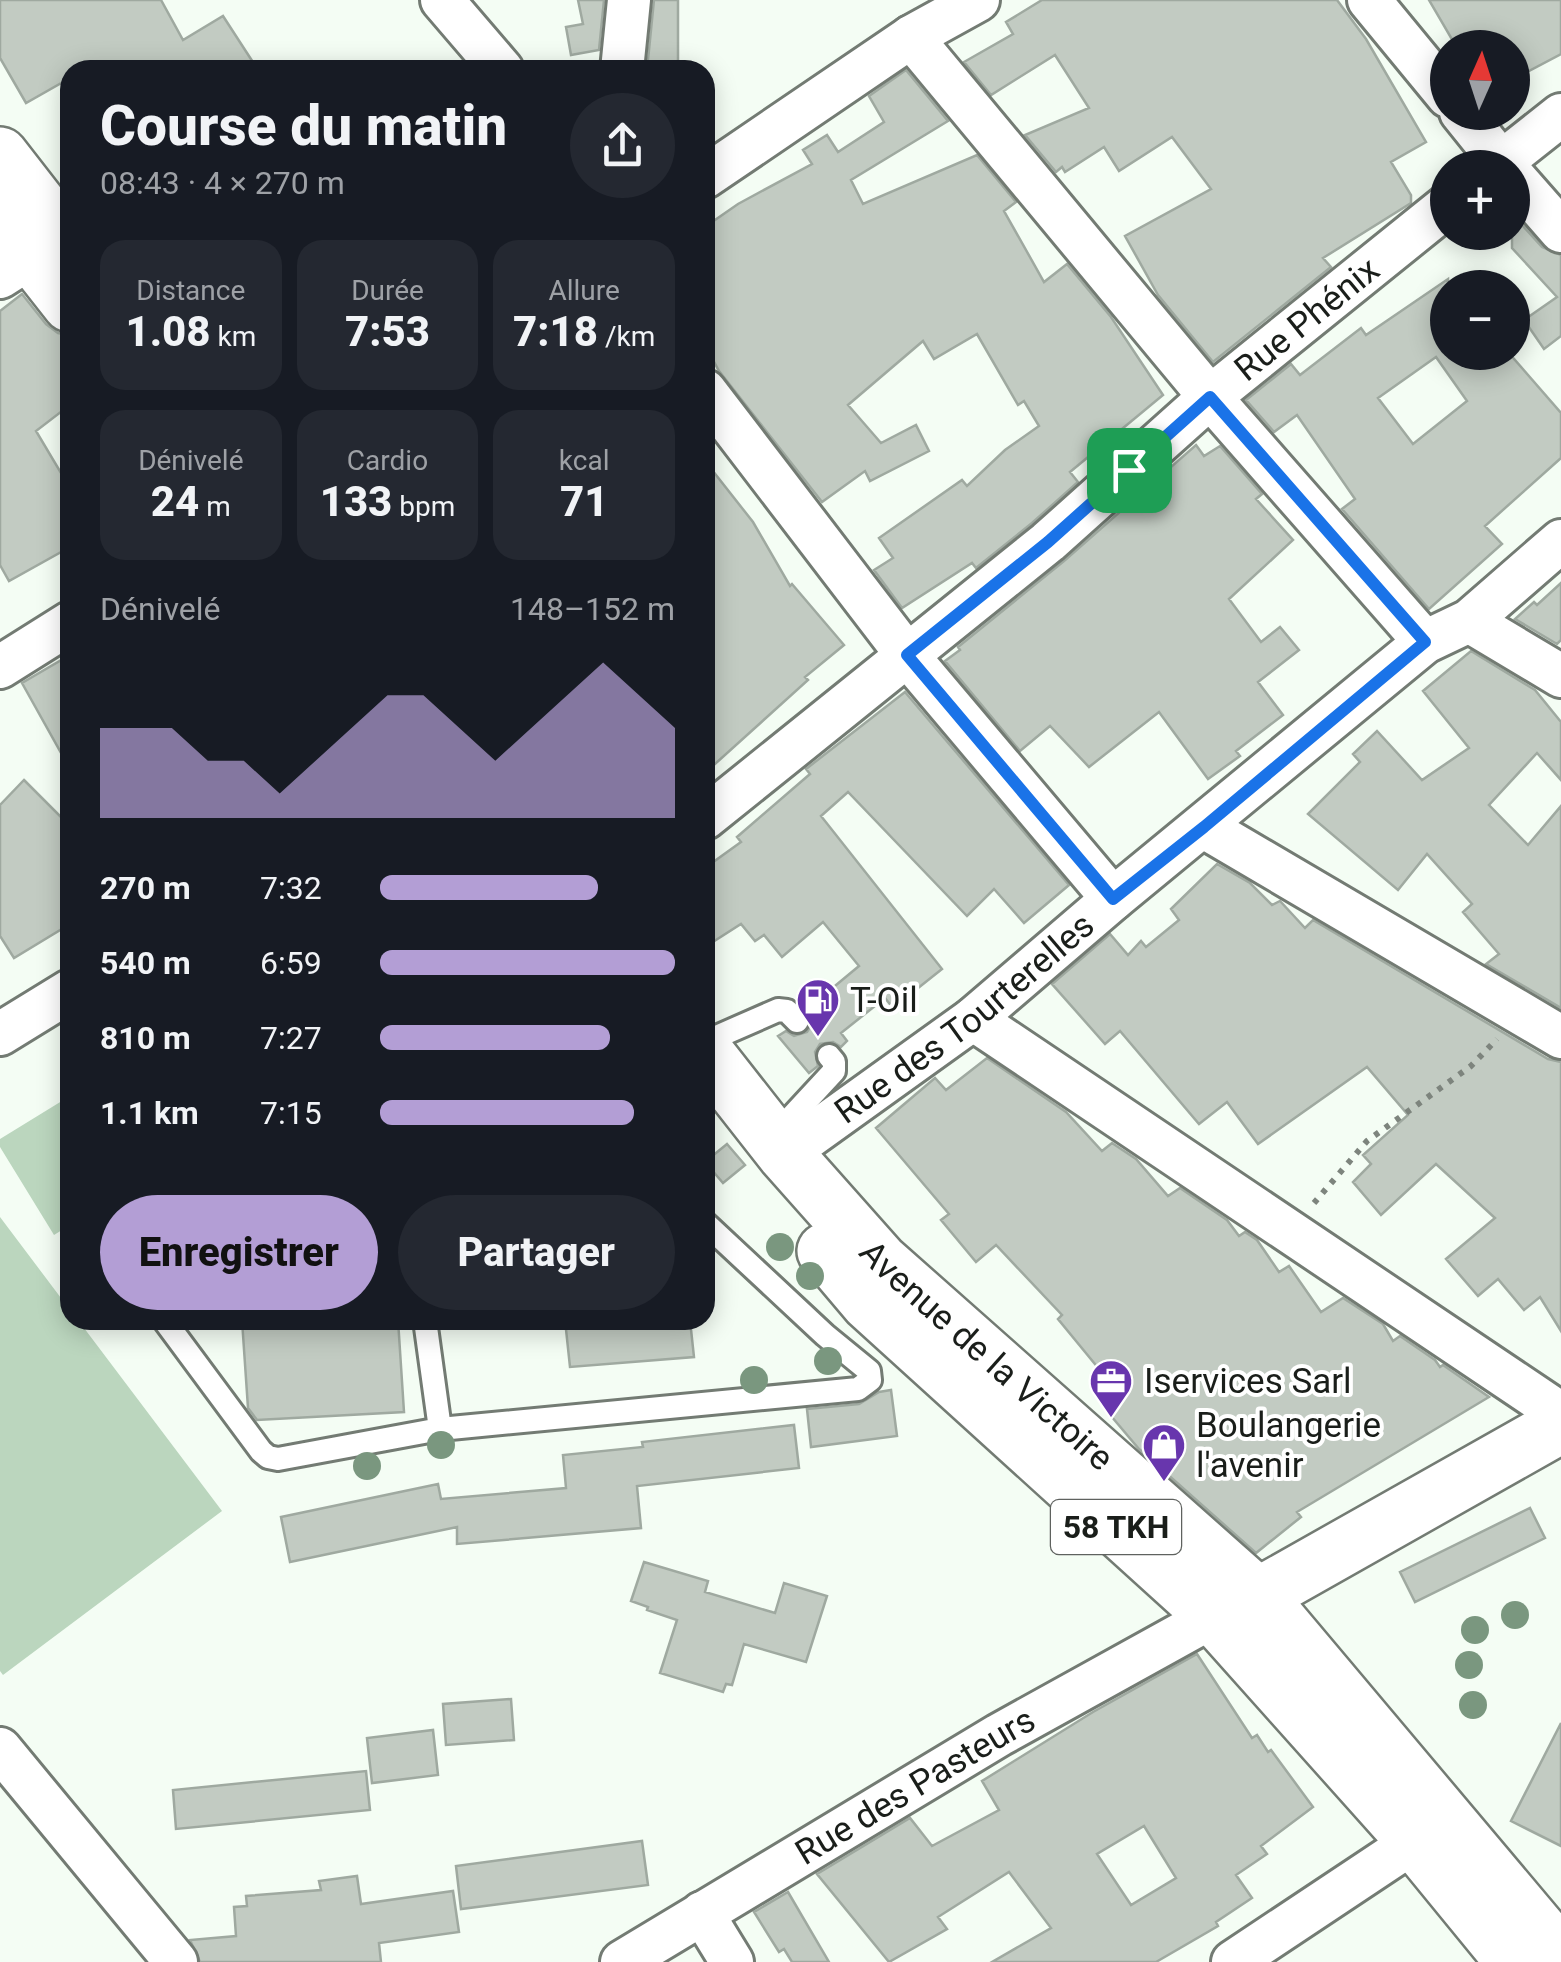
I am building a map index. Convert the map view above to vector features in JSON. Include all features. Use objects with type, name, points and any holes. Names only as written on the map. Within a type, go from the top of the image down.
[{"type":"main road","points":[[0,156],[26,248],[60,291]]},
{"type":"main road","name":"Avenue de la Victoire","points":[[715,1065],[778,1146],[880,1261],[1236,1606],[1561,1956]]},
{"type":"main road","name":"Avenue de la Victoire","points":[[715,1121],[846,1320],[1236,1606],[1415,1841],[1514,1962]]},
{"type":"main road","points":[[1236,1606],[1561,1426]]},
{"type":"street","points":[[442,0],[493,60]]},
{"type":"street","points":[[623,60],[629,0]]},
{"type":"street","points":[[715,170],[911,37],[978,0]]},
{"type":"street","points":[[1370,0],[1430,74]]},
{"type":"street","points":[[911,37],[1210,397],[1425,642]]},
{"type":"street","points":[[1523,150],[1561,115]]},
{"type":"street","points":[[1475,130],[1490,150]]},
{"type":"street","points":[[1530,197],[1561,231]]},
{"type":"street","name":"Rue Phénix","points":[[715,810],[1048,542],[1210,397],[1430,220]]},
{"type":"street","points":[[715,404],[907,655],[1113,899]]},
{"type":"street","name":"Rue des Tourterelles","points":[[778,1146],[973,1020],[1113,899],[1425,642],[1468,622],[1561,541]]},
{"type":"street","points":[[1468,622],[1561,676]]},
{"type":"street","points":[[0,667],[60,629]]},
{"type":"street","points":[[1204,827],[1561,1037]]},
{"type":"street","points":[[0,1034],[60,997]]},
{"type":"street","points":[[973,1020],[1561,1414]]},
{"type":"street","name":"Rue des Pasteurs","points":[[622,1962],[1000,1735],[1236,1606]]},
{"type":"street","points":[[0,1749],[176,1962]]},
{"type":"street","points":[[1234,1962],[1415,1841]]},
{"type":"street","points":[[702,1912],[732,1962]]},
{"type":"lane","points":[[715,1038],[778,1010],[787,1011],[797,1022]]},
{"type":"lane","points":[[778,1146],[834,1071],[829,1056]]},
{"type":"lane","points":[[172,1330],[268,1458],[440,1428],[864,1386],[870,1380],[846,1320],[715,1236]]},
{"type":"lane","points":[[426,1330],[440,1428]]},
{"type":"path","points":[[1290,1231],[1367,1141],[1471,1066],[1522,1014]]},
{"type":"green space","points":[[60,1102],[60,1231],[54,1235],[0,1147],[0,1139]]},
{"type":"green space","points":[[0,1217],[60,1297],[60,1330],[86,1330],[222,1511],[3,1675]]},
{"type":"building","points":[[0,0],[161,0],[183,40],[223,16],[252,60],[60,60],[60,84],[26,103],[0,58]]},
{"type":"building","points":[[578,0],[604,0],[599,50],[571,55],[566,27],[583,24]]},
{"type":"building","points":[[654,0],[678,0],[678,60],[648,60]]},
{"type":"building","points":[[1042,0],[1337,0],[1366,39],[1426,142],[1391,162],[1411,195],[1411,203],[1323,258],[1331,267],[1213,362],[1158,295],[1125,236],[1211,189],[1172,137],[1119,171],[1104,147],[1065,172],[1062,167],[1056,172],[1025,135],[1089,108],[1055,55],[991,95],[964,62],[1013,34],[1006,22]]},
{"type":"building","points":[[1429,0],[1561,0],[1561,54],[1530,70],[1530,30],[1446,30]]},
{"type":"building","points":[[906,70],[948,121],[851,180],[863,204],[977,155],[1016,202],[1004,211],[1044,282],[1067,264],[1111,317],[1163,395],[1070,472],[1078,482],[1032,523],[976,568],[972,563],[902,608],[874,570],[893,558],[879,538],[962,480],[967,486],[1005,450],[1039,426],[1024,401],[1018,405],[977,334],[934,359],[923,341],[848,405],[881,443],[916,425],[929,451],[870,481],[865,471],[822,502],[715,364],[715,220],[812,164],[803,150],[827,135],[838,152],[884,122],[869,96]]},
{"type":"building","points":[[1530,234],[1542,247],[1561,255],[1561,336],[1544,349],[1530,329],[1530,316],[1557,297],[1514,250],[1530,250]]},
{"type":"building","points":[[1430,291],[1430,361],[1378,398],[1413,444],[1467,401],[1445,370],[1524,370],[1561,413],[1561,458],[1485,526],[1502,544],[1429,609],[1342,509],[1355,499],[1297,415],[1274,432],[1246,400],[1291,364],[1300,375],[1361,328],[1366,335]]},
{"type":"building","points":[[22,294],[46,324],[60,333],[60,413],[36,431],[60,471],[60,553],[9,581],[0,565],[0,311]]},
{"type":"building","points":[[1196,445],[1204,456],[1220,446],[1262,494],[1256,499],[1293,540],[1229,599],[1261,642],[1280,627],[1299,650],[1258,682],[1283,715],[1236,751],[1240,756],[1208,779],[1159,712],[1089,767],[1050,726],[1020,751],[945,661]]},
{"type":"building","points":[[715,474],[753,522],[790,586],[844,645],[805,677],[808,680],[715,764]]},
{"type":"building","points":[[1561,583],[1561,640],[1557,644],[1515,619]]},
{"type":"building","points":[[1471,651],[1535,690],[1561,722],[1561,780],[1537,753],[1489,805],[1528,845],[1561,806],[1561,1008],[1486,964],[1499,954],[1463,912],[1472,904],[1427,854],[1398,890],[1308,814],[1360,762],[1353,754],[1377,731],[1422,780],[1469,748],[1423,691]]},
{"type":"building","points":[[60,661],[60,751],[22,683]]},
{"type":"building","points":[[905,692],[1069,885],[1024,923],[994,889],[967,916],[848,792],[821,816],[942,969],[893,1008],[885,998],[841,1033],[847,1041],[841,1047],[833,1042],[820,1044],[815,1052],[818,1066],[809,1073],[778,1036],[786,1031],[794,1036],[807,1032],[812,1024],[809,1012],[820,1003],[818,1000],[859,966],[823,922],[782,957],[764,935],[755,941],[741,924],[715,941],[715,861],[741,842],[737,837],[810,774],[806,769]]},
{"type":"building","points":[[24,780],[60,816],[60,930],[14,958],[0,936],[0,805]]},
{"type":"building","points":[[1217,864],[1250,883],[1272,905],[1280,901],[1305,928],[1313,920],[1548,1059],[1561,1062],[1561,1331],[1540,1297],[1524,1310],[1498,1279],[1478,1296],[1446,1259],[1495,1218],[1436,1164],[1381,1215],[1353,1182],[1371,1164],[1363,1155],[1408,1115],[1367,1067],[1258,1144],[1227,1102],[1199,1124],[1120,1031],[1105,1044],[1052,984],[1110,934],[1128,955],[1141,941],[1146,947],[1179,920],[1171,909]]},
{"type":"building","points":[[987,1058],[1066,1112],[1102,1151],[1112,1143],[1136,1159],[1168,1196],[1180,1188],[1227,1220],[1239,1236],[1245,1232],[1257,1240],[1279,1272],[1289,1266],[1321,1312],[1343,1298],[1383,1324],[1393,1341],[1400,1336],[1489,1397],[1297,1512],[1301,1517],[1256,1553],[1139,1449],[1106,1410],[1122,1397],[1058,1319],[1062,1315],[996,1245],[976,1262],[941,1220],[949,1214],[876,1128],[935,1078],[946,1090]]},
{"type":"building","points":[[727,1144],[745,1165],[723,1183],[715,1174],[715,1154]]},
{"type":"building","points":[[243,1330],[399,1330],[404,1412],[257,1420],[248,1408]]},
{"type":"building","points":[[566,1330],[691,1330],[694,1357],[570,1367]]},
{"type":"building","points":[[891,1390],[897,1436],[811,1447],[807,1409],[859,1404]]},
{"type":"building","points":[[794,1425],[799,1468],[637,1486],[641,1528],[457,1544],[457,1527],[290,1562],[281,1517],[438,1484],[441,1499],[566,1488],[563,1455]]},
{"type":"building","points":[[1530,1508],[1545,1538],[1415,1602],[1400,1572]]},
{"type":"building","points":[[644,1562],[708,1581],[705,1592],[775,1613],[784,1583],[827,1596],[806,1662],[744,1644],[732,1685],[726,1684],[723,1692],[660,1673],[677,1620],[631,1601]]},
{"type":"building","points":[[1197,1654],[1252,1738],[1257,1735],[1268,1752],[1271,1750],[1313,1807],[1261,1846],[1267,1854],[1236,1875],[1252,1898],[1216,1922],[1218,1926],[1156,1962],[992,1962],[1051,1928],[1009,1872],[938,1917],[947,1929],[889,1962],[817,1874],[910,1818],[932,1846],[999,1810],[982,1781]],"holes":[[[1144,1826],[1176,1878],[1131,1905],[1097,1854]]]},
{"type":"building","points":[[511,1699],[514,1740],[446,1745],[443,1704]]},
{"type":"building","points":[[1561,1723],[1561,1846],[1511,1821]]},
{"type":"building","points":[[433,1730],[438,1775],[372,1783],[367,1738]]},
{"type":"building","points":[[366,1771],[370,1810],[176,1829],[173,1790]]},
{"type":"building","points":[[642,1841],[648,1885],[461,1909],[456,1866]]},
{"type":"building","points":[[357,1876],[361,1904],[453,1891],[459,1932],[379,1943],[381,1962],[200,1962],[190,1940],[236,1936],[234,1907],[247,1906],[246,1896],[321,1890],[319,1881]]},
{"type":"building","points":[[788,1892],[829,1962],[792,1962],[784,1949],[779,1952],[754,1912]]},
{"type":"place","name":"T-Oil","points":[[818,1038]]},
{"type":"place","name":"Iservices Sarl","points":[[1111,1419]]},
{"type":"place","name":"Boulangerie l'avenir","points":[[1164,1483]]},
{"type":"route","points":[[1210,397],[1425,642],[1113,899],[907,655],[1048,542],[1129,470],[1210,397]]}]
